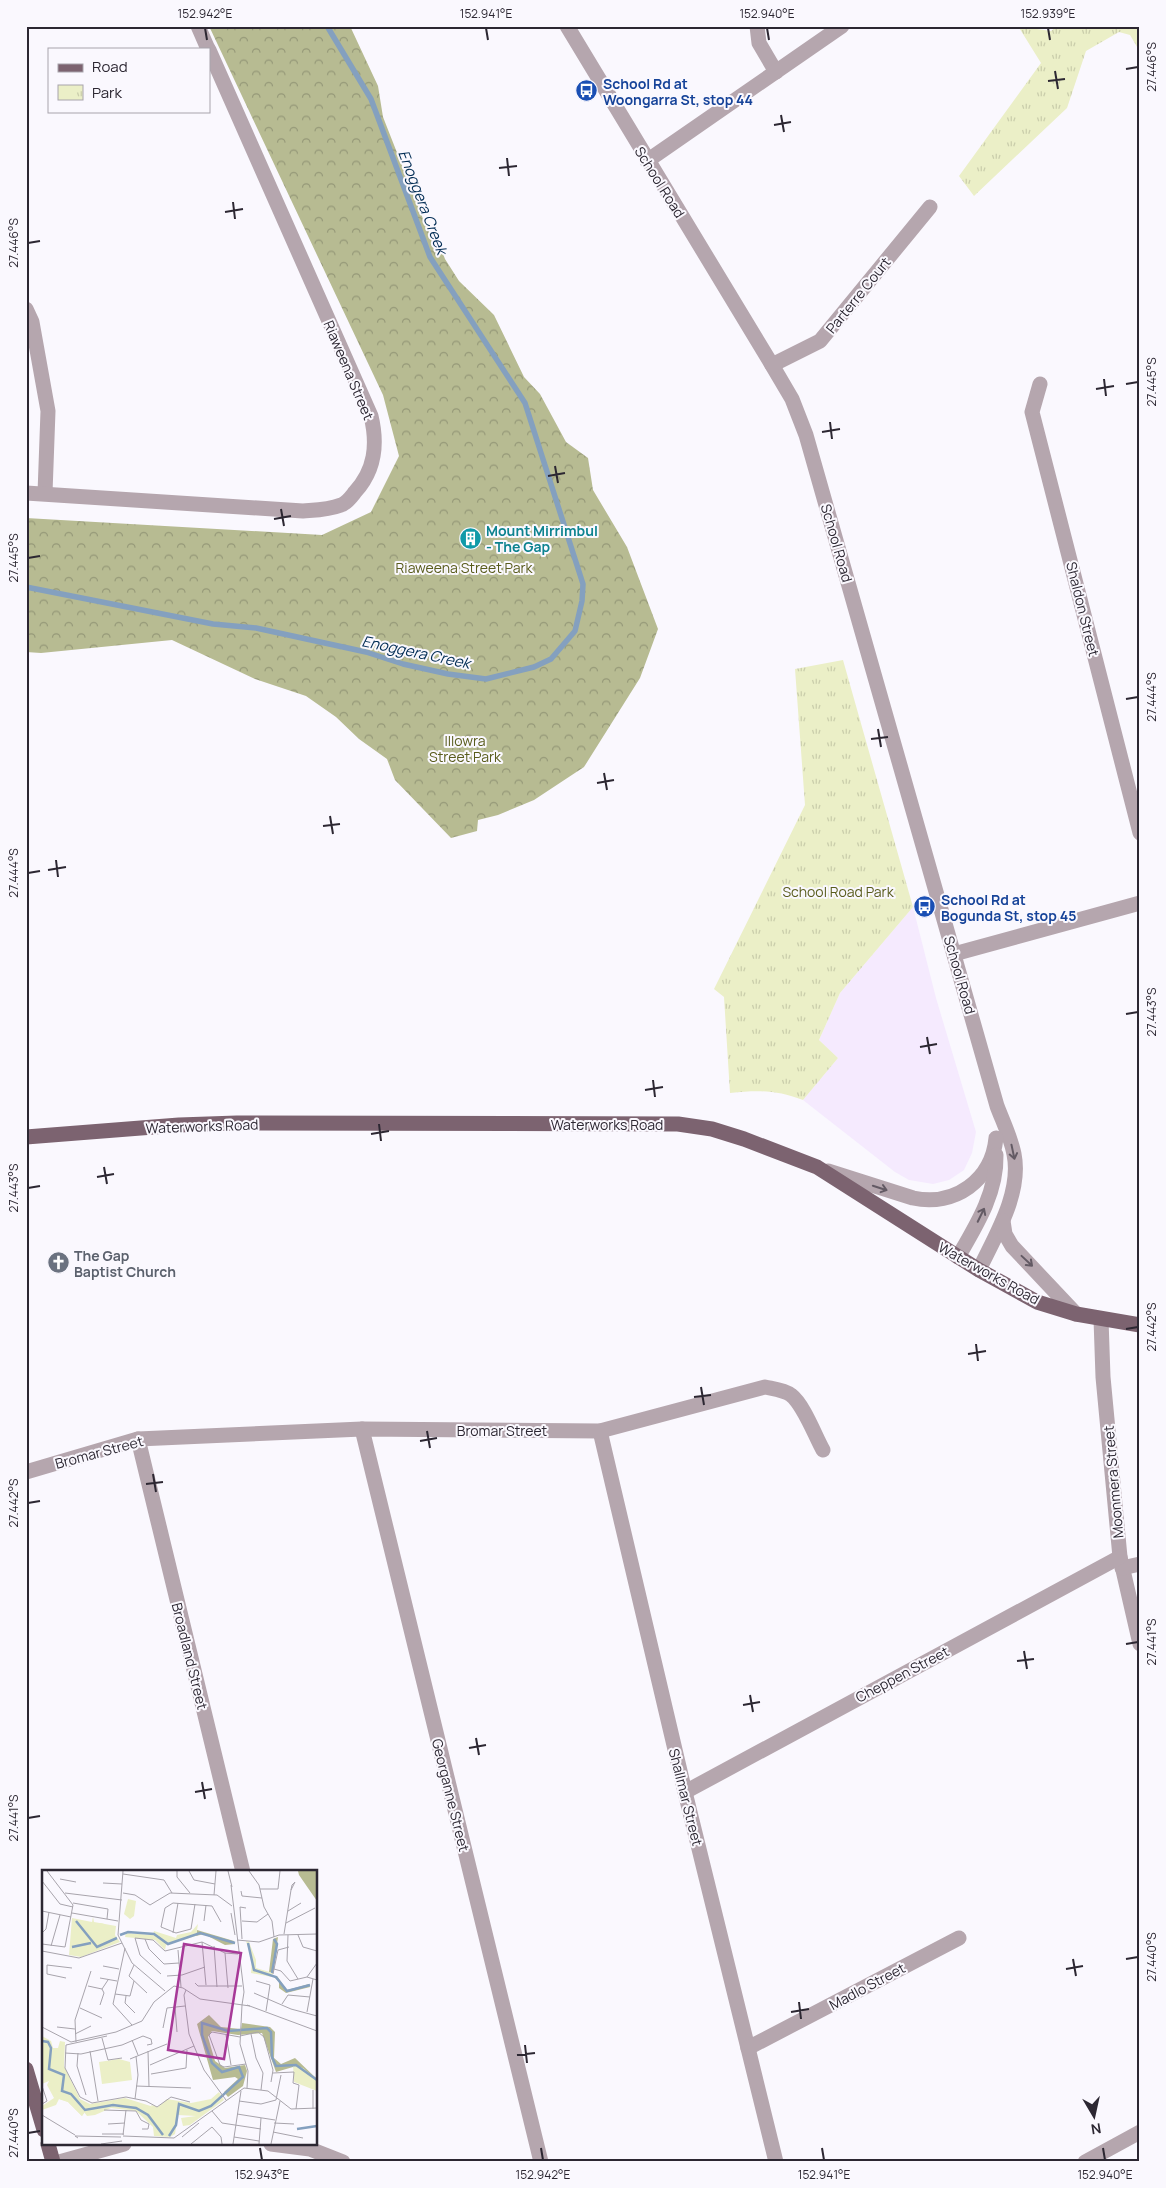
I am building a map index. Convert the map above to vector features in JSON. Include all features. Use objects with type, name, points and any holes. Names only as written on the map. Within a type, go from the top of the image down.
[{"type":"main road","name":"Waterworks Road","points":[[26,1137],[179,1125],[237,1123],[678,1124],[712,1129],[817,1167],[979,1270],[1037,1302],[1076,1314],[1140,1325]]},
{"type":"main road","points":[[26,2069],[42,2123]]},
{"type":"main road","points":[[49,2146],[53,2162]]},
{"type":"street","name":"Riaweena Street","points":[[198,26],[207,48]]},
{"type":"street","name":"School Road","points":[[567,26],[647,161],[772,364],[792,399],[806,435],[997,1106],[1012,1146],[1015,1164],[1014,1183],[1003,1221],[979,1270]]},
{"type":"street","points":[[757,26],[759,44],[776,72]]},
{"type":"street","points":[[647,161],[842,26]]},
{"type":"street","name":"Riaweena Street","points":[[26,493],[303,511],[326,510],[344,504],[364,482],[376,453],[376,436],[371,416],[210,54]]},
{"type":"street","name":"Parterre Court","points":[[772,364],[820,341],[930,207]]},
{"type":"street","points":[[26,309],[32,322],[48,411],[45,493]]},
{"type":"street","name":"Shaldon Street","points":[[1040,384],[1032,412],[1140,833]]},
{"type":"street","points":[[954,954],[1140,903]]},
{"type":"street","name":"School Road","points":[[958,1257],[990,1194],[995,1174],[997,1106]]},
{"type":"street","points":[[817,1167],[913,1198],[936,1200],[958,1194],[980,1178],[993,1157],[996,1138]]},
{"type":"street","points":[[1003,1221],[1005,1234],[1012,1246],[1076,1314]]},
{"type":"street","name":"Moonmera Street","points":[[1101,1319],[1102,1370],[1121,1562],[1140,1644]]},
{"type":"street","name":"Bromar Street","points":[[26,1472],[138,1439],[362,1429],[600,1431],[765,1387],[781,1390],[791,1395],[797,1402],[823,1450]]},
{"type":"street","name":"Georganne Street","points":[[362,1429],[541,2162]]},
{"type":"street","name":"Shallmar Street","points":[[600,1431],[685,1792],[776,2162]]},
{"type":"street","name":"Broadland Street","points":[[138,1439],[243,1870]]},
{"type":"street","name":"Cheppen Street","points":[[685,1792],[1121,1562],[1140,1564]]},
{"type":"street","name":"Madlo Street","points":[[748,2048],[959,1938]]},
{"type":"street","points":[[1085,2162],[1140,2132]]},
{"type":"street","points":[[59,2162],[117,2146]]},
{"type":"street","points":[[297,2146],[310,2147],[343,2162]]},
{"type":"shaded area","points":[[913,907],[936,998],[976,1132],[972,1153],[964,1170],[949,1180],[933,1184],[909,1180],[895,1172],[803,1100],[838,1058],[819,1040],[840,993]]},
{"type":"green space","name":"Riaweena Street Park","points":[[209,26],[350,26],[378,86],[383,117],[427,229],[440,246],[445,259],[459,281],[494,315],[524,377],[540,394],[566,442],[588,458],[593,490],[627,547],[658,629],[640,678],[584,767],[534,800],[498,815],[478,820],[477,831],[451,838],[395,780],[387,759],[359,739],[336,717],[306,696],[255,679],[172,640],[41,653],[26,652],[26,518],[322,535],[371,512],[399,456],[383,395]]},
{"type":"green space","points":[[1018,26],[1035,26],[1037,29],[1051,31],[1057,26],[1139,26],[1140,52],[1130,35],[1119,32],[1086,51],[1067,108],[974,196],[959,176],[1041,63]]},
{"type":"green space","name":"School Road Park","points":[[843,660],[913,907],[840,993],[819,1040],[838,1058],[803,1100],[784,1094],[767,1092],[730,1093],[724,997],[714,989],[805,805],[795,669]]},
{"type":"waterway","name":"Enoggera Creek","points":[[26,587],[213,624],[256,628],[366,652],[403,664],[448,674],[486,679],[534,667],[551,659],[575,631],[582,601],[583,584],[525,403],[430,257],[371,99],[327,26]]},
{"type":"place","name":"School Rd at Woongarra St, stop 44","points":[[587,91]]},
{"type":"place","name":"Mount Mirrimbul - The Gap","points":[[470,538]]},
{"type":"place","name":"School Rd at Bogunda St, stop 45","points":[[925,907]]},
{"type":"place","name":"The Gap Baptist Church","points":[[58,1263]]},
{"type":"park label","name":"Illowra Street Park","points":[[465,748]]}]
